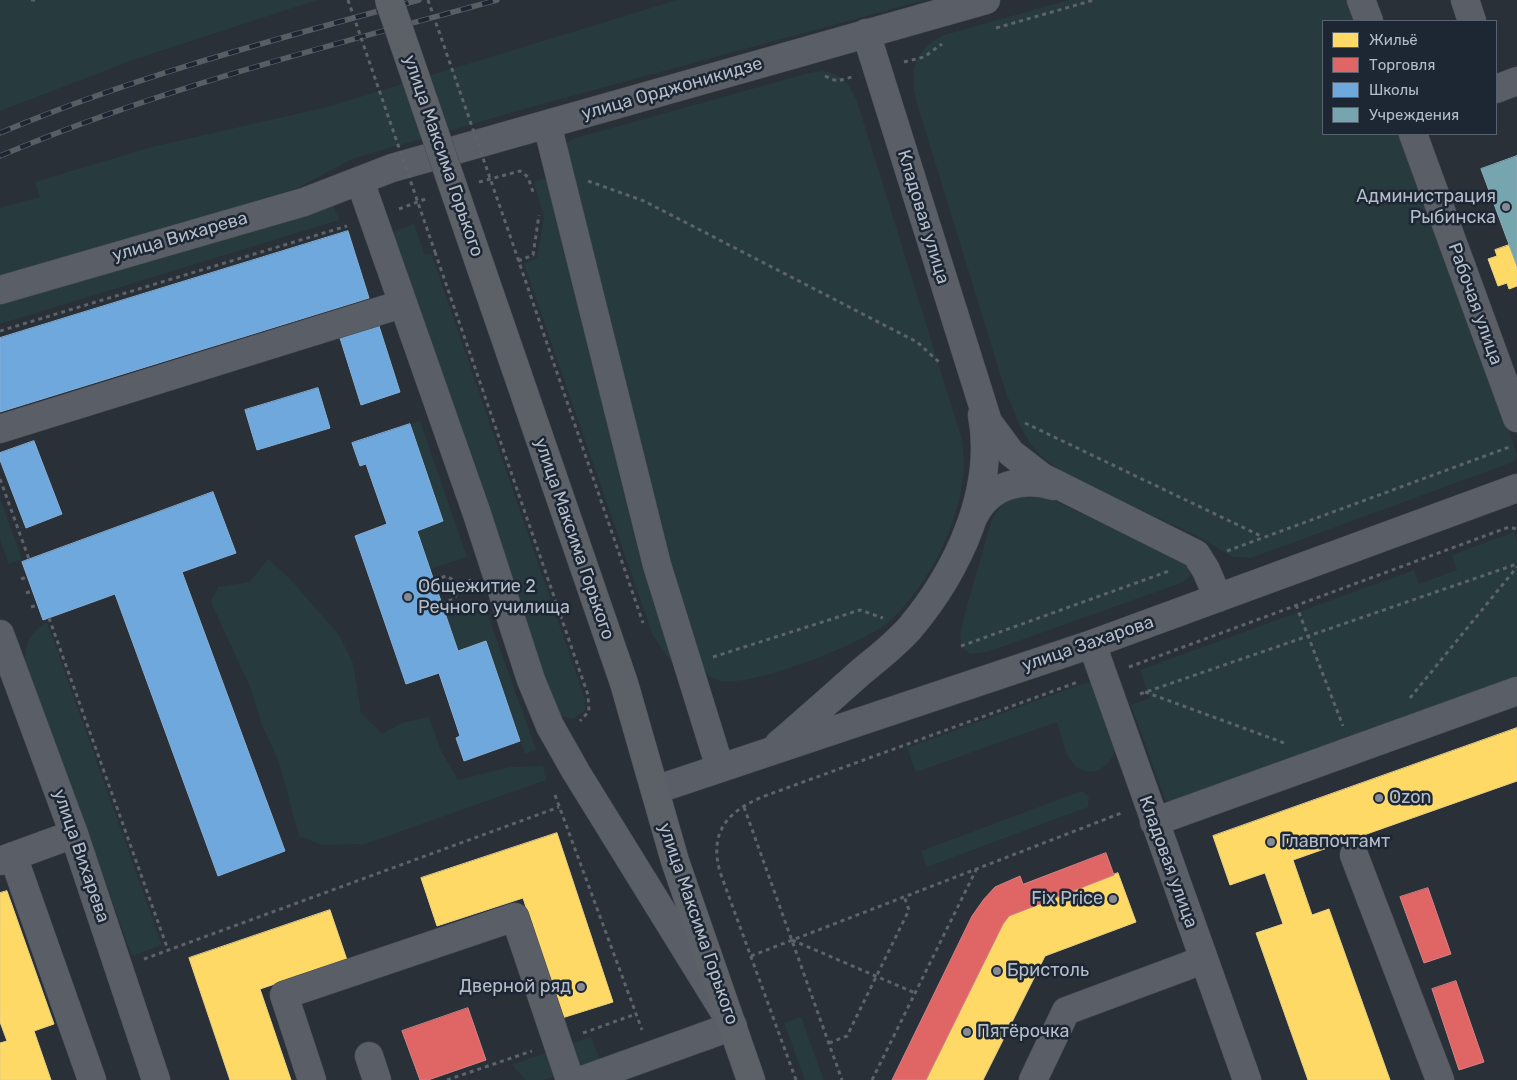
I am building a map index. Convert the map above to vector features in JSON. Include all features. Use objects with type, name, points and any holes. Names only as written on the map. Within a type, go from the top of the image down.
[{"type":"main road","name":"улица Максима Горького","points":[[389,0],[624,683],[675,861],[751,1080]]},
{"type":"street","name":"улица Орджоникидзе","points":[[360,181],[392,168],[986,0]]},
{"type":"street","points":[[1361,0],[1370,20]]},
{"type":"street","points":[[1465,0],[1472,20]]},
{"type":"street","name":"Кладовая улица","points":[[866,33],[980,401]]},
{"type":"street","points":[[547,124],[657,565],[720,768]]},
{"type":"street","name":"Рабочая улица","points":[[1412,135],[1517,418]]},
{"type":"street","points":[[360,181],[477,514],[531,680],[550,726],[576,772],[733,1026],[583,1080]]},
{"type":"street","name":"улица Вихарева","points":[[0,290],[304,202],[360,181]]},
{"type":"street","points":[[0,429],[402,304]]},
{"type":"street","points":[[980,401],[988,422],[1011,453],[1026,466],[1061,488],[1187,548],[1201,560],[1218,598]]},
{"type":"street","points":[[970,524],[985,467],[986,446],[980,401]]},
{"type":"street","points":[[769,752],[910,628],[940,586],[956,558],[978,508],[986,499],[1008,484],[1039,482],[1061,488]]},
{"type":"street","name":"улица Захарова","points":[[655,790],[1092,644],[1517,488]]},
{"type":"street","name":"улица Вихарева","points":[[0,634],[74,834],[156,1080]]},
{"type":"street","name":"Кладовая улица","points":[[1092,644],[1247,1080]]},
{"type":"street","points":[[1154,822],[1517,691]]},
{"type":"street","points":[[74,834],[6,859],[92,1080]]},
{"type":"street","points":[[1354,855],[1440,1080]]},
{"type":"street","points":[[312,1080],[284,995],[515,917],[570,1080]]},
{"type":"street","points":[[1033,1080],[1066,1010],[1203,960]]},
{"type":"path","points":[[348,0],[589,698],[589,711],[581,721],[570,724],[562,720],[550,726]]},
{"type":"path","points":[[428,0],[645,628]]},
{"type":"path","points":[[994,28],[1094,0]]},
{"type":"path","points":[[816,79],[831,77],[838,81],[877,70],[924,56],[939,45],[949,41]]},
{"type":"path","points":[[526,174],[528,168],[537,157],[593,182],[644,201],[917,342],[945,368]]},
{"type":"path","points":[[530,183],[536,201]]},
{"type":"path","points":[[518,261],[533,255],[539,210]]},
{"type":"path","points":[[0,331],[342,226],[352,226]]},
{"type":"path","points":[[1021,421],[1263,537]]},
{"type":"path","points":[[961,646],[1517,444]]},
{"type":"path","points":[[0,479],[29,559]]},
{"type":"path","points":[[796,1080],[716,858],[716,844],[723,826],[744,806],[762,797],[1102,674],[1128,668],[1509,527],[1517,529]]},
{"type":"path","points":[[1138,694],[1517,565]]},
{"type":"path","points":[[1406,704],[1517,565]]},
{"type":"path","points":[[434,580],[446,576],[462,584]]},
{"type":"path","points":[[21,579],[28,577]]},
{"type":"path","points":[[438,592],[474,579]]},
{"type":"path","points":[[442,603],[454,599],[462,584]]},
{"type":"path","points":[[26,593],[32,591]]},
{"type":"path","points":[[31,607],[38,605]]},
{"type":"path","points":[[1296,605],[1308,636],[1340,754]]},
{"type":"path","points":[[687,666],[860,610],[889,620]]},
{"type":"path","points":[[49,618],[168,950]]},
{"type":"path","points":[[1136,688],[1340,754]]},
{"type":"path","points":[[553,788],[652,1056]]},
{"type":"path","points":[[744,806],[842,1080]]},
{"type":"path","points":[[120,968],[559,807]]},
{"type":"path","points":[[751,956],[1095,824]]},
{"type":"path","points":[[872,1080],[978,868]]},
{"type":"path","points":[[829,1043],[847,1036],[909,910],[904,896]]},
{"type":"path","points":[[792,940],[915,993]]},
{"type":"green space","points":[[0,0],[317,0],[133,60],[0,111]]},
{"type":"green space","points":[[677,0],[925,0],[517,111],[352,159],[298,188],[0,279],[0,208],[40,197],[35,182],[152,147],[327,107]]},
{"type":"green space","points":[[1069,0],[1348,0],[1357,20],[1322,20],[1322,135],[1399,135],[1515,448],[1517,456],[1513,462],[1251,558],[1233,557],[1195,535],[1066,475],[1040,455],[1030,443],[1022,430],[1006,393],[916,100],[913,78],[916,61],[926,47],[944,35]]},
{"type":"green space","points":[[823,71],[840,77],[857,101],[962,440],[964,463],[962,488],[947,538],[935,562],[906,604],[890,621],[857,641],[833,652],[778,672],[731,681],[717,680],[705,672],[692,652],[563,145],[576,138],[809,73]]},
{"type":"green space","points":[[553,176],[674,665],[653,636],[524,264],[537,258],[544,217],[534,182]]},
{"type":"green space","points":[[333,204],[339,220],[0,324],[0,303]]},
{"type":"green space","points":[[414,224],[425,255],[431,253],[585,699],[585,710],[574,719],[557,715],[389,233]]},
{"type":"green space","points":[[420,421],[467,557],[431,569],[417,531],[443,521],[410,424]]},
{"type":"green space","points":[[1023,496],[1037,496],[1055,501],[1180,560],[1190,569],[1190,577],[1181,583],[1013,643],[986,652],[970,654],[962,647],[960,636],[991,522],[1003,504]]},
{"type":"green space","points":[[0,499],[22,559],[9,564],[0,540]]},
{"type":"green space","points":[[1514,532],[1517,541],[1517,680],[1168,807],[1131,705],[1150,698],[1140,670],[1414,570],[1419,584],[1457,570],[1452,555]]},
{"type":"green space","points":[[268,559],[290,579],[339,635],[353,663],[361,713],[382,734],[402,723],[429,717],[441,751],[458,780],[510,767],[543,766],[546,780],[365,844],[322,845],[299,836],[279,762],[262,725],[250,687],[211,602],[218,587],[250,582]]},
{"type":"green space","points":[[483,601],[536,750],[525,754],[486,642],[458,651],[446,614]]},
{"type":"green space","points":[[47,622],[162,945],[132,956],[26,663],[25,656],[29,640]]},
{"type":"green space","points":[[1088,682],[1093,683],[1109,719],[1115,742],[1115,751],[1112,758],[1100,769],[1085,771],[1078,768],[1072,762],[1065,748],[1057,722],[916,772],[907,748]]},
{"type":"green space","points":[[1082,791],[1089,797],[1088,807],[927,867],[921,851]]},
{"type":"green space","points":[[801,1017],[824,1080],[805,1080],[784,1023]]},
{"type":"green space","points":[[591,1037],[600,1060],[578,1066],[564,1046]]},
{"type":"green space","points":[[555,1049],[555,1076],[543,1080],[526,1080],[512,1065]]},
{"type":"building: Жильё","points":[[1509,245],[1517,266],[1517,286],[1509,289],[1507,283],[1498,286],[1488,259],[1497,256],[1495,250]]},
{"type":"building: Жильё","points":[[1517,728],[1517,781],[1293,860],[1312,915],[1329,909],[1390,1080],[1308,1080],[1256,933],[1283,924],[1265,873],[1230,885],[1213,836]]},
{"type":"building: Жильё","points":[[557,833],[613,1002],[562,1018],[523,898],[437,926],[421,878]]},
{"type":"building: Жильё","points":[[1118,873],[1136,922],[1045,956],[983,1080],[926,1080],[1003,924],[1009,916]]},
{"type":"building: Жильё","points":[[7,891],[54,1024],[34,1031],[51,1080],[0,1080],[0,1043],[7,1041],[0,1022],[0,893]]},
{"type":"building: Жильё","points":[[330,910],[347,960],[260,989],[291,1080],[230,1080],[189,958]]},
{"type":"building: Торговля","points":[[1106,853],[1114,875],[1009,916],[1003,924],[926,1080],[892,1080],[972,916],[995,887],[1020,876],[1023,884]]},
{"type":"building: Торговля","points":[[1428,888],[1451,954],[1424,963],[1400,897]]},
{"type":"building: Торговля","points":[[1456,981],[1484,1062],[1459,1070],[1432,989]]},
{"type":"building: Торговля","points":[[468,1008],[486,1060],[428,1080],[420,1080],[402,1031]]},
{"type":"building: Школы","points":[[348,231],[369,298],[0,412],[0,338]]},
{"type":"building: Школы","points":[[379,326],[400,392],[361,405],[340,338]]},
{"type":"building: Школы","points":[[318,388],[330,428],[257,450],[245,410]]},
{"type":"building: Школы","name":"Общежитие 2 Речного училища","points":[[410,424],[443,521],[417,531],[458,651],[486,641],[520,741],[464,761],[456,738],[460,736],[439,673],[406,684],[355,536],[387,524],[366,464],[360,466],[352,443]]},
{"type":"building: Школы","points":[[34,441],[62,514],[26,528],[0,460],[0,453]]},
{"type":"building: Школы","points":[[213,492],[236,553],[182,572],[285,851],[218,876],[115,594],[43,620],[22,562]]},
{"type":"building: Учреждения","name":"Администрация Рыбинска","points":[[1517,156],[1517,266],[1481,169]]},
{"type":"railway","points":[[0,133],[154,76],[260,44],[419,0]]},
{"type":"railway","points":[[0,156],[122,109],[183,89],[308,52],[497,0]]},
{"type":"place","name":"Администрация Рыбинска","points":[[1506,207]]},
{"type":"place","name":"Общежитие 2 Речного училища","points":[[408,597]]},
{"type":"place","name":"Ozon","points":[[1379,798]]},
{"type":"place","name":"Главпочтамт","points":[[1271,842]]},
{"type":"place","name":"Fix Price","points":[[1113,899]]},
{"type":"place","name":"Бристоль","points":[[997,971]]},
{"type":"place","name":"Дверной ряд","points":[[581,987]]},
{"type":"place","name":"Пятёрочка","points":[[967,1032]]}]
